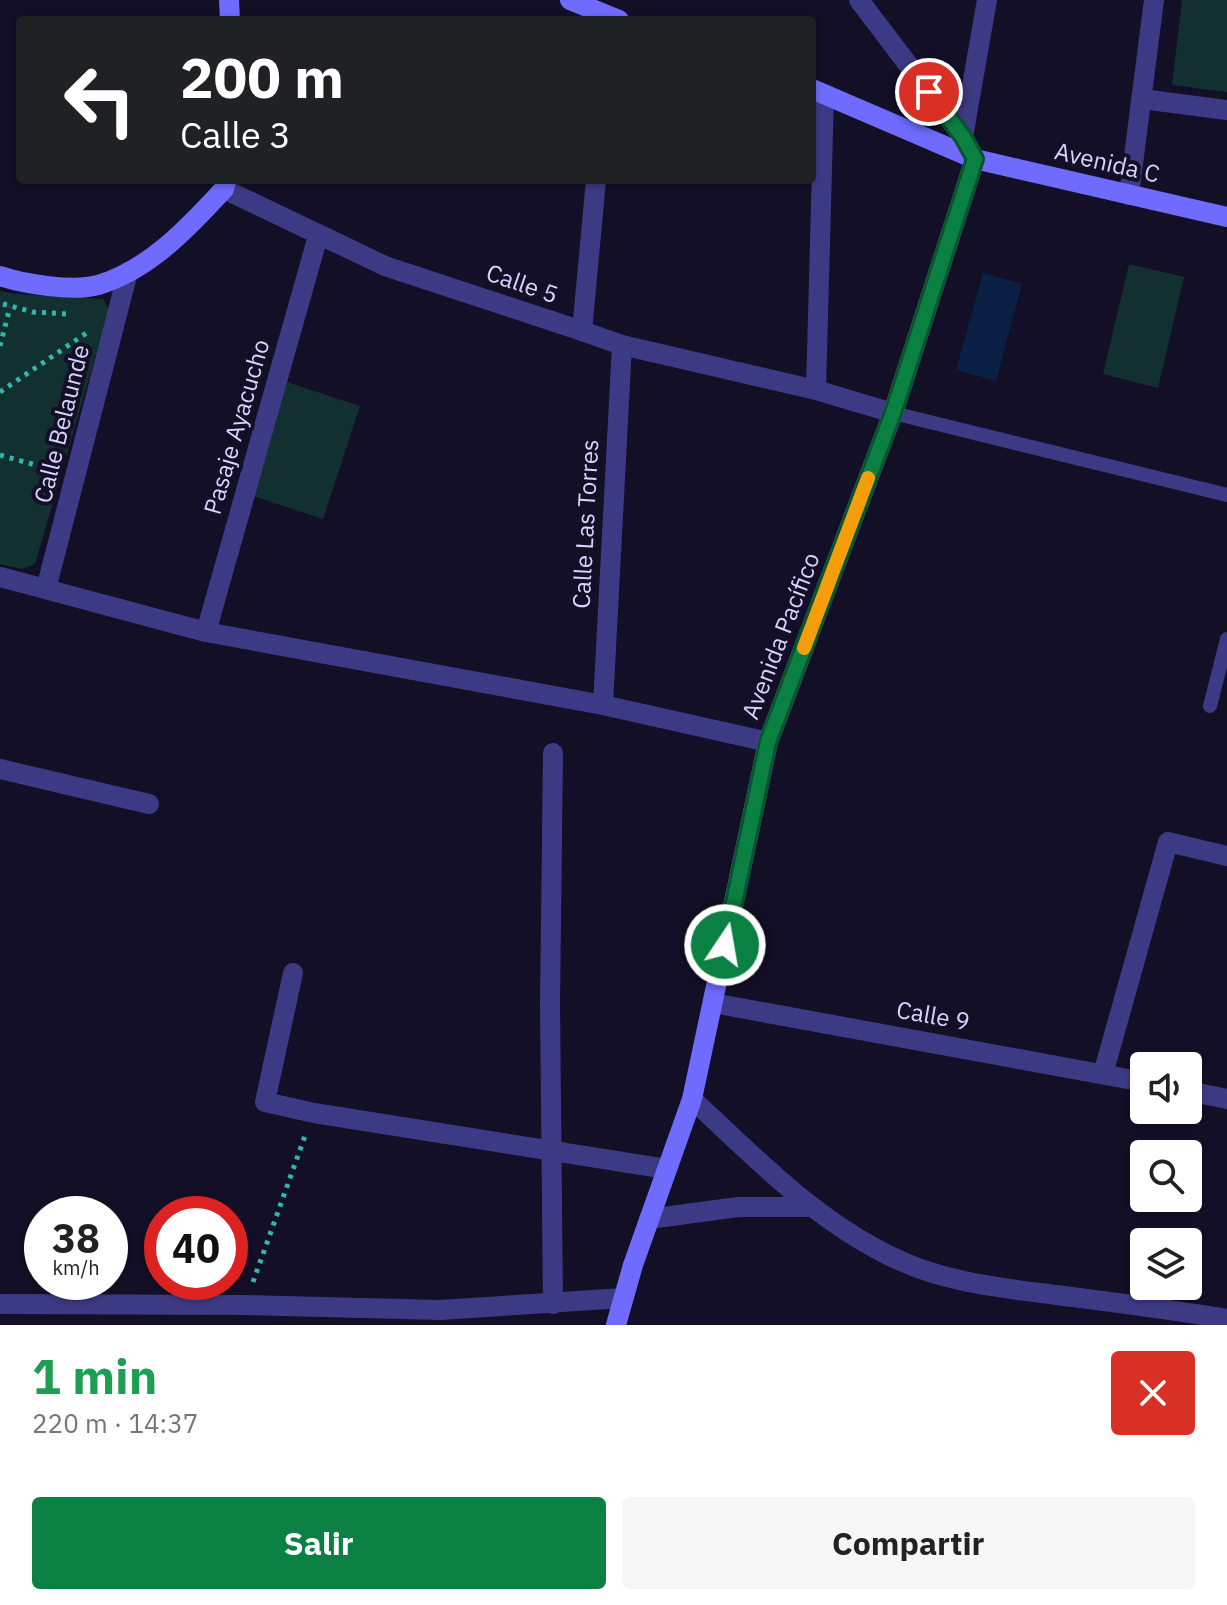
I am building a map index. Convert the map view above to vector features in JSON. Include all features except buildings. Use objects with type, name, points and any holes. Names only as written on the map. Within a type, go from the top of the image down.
[{"type":"street","points":[[570,0],[613,14]]},
{"type":"street","points":[[859,0],[963,137],[975,159]]},
{"type":"street","points":[[963,137],[987,0]]},
{"type":"street","points":[[1129,195],[1154,0]]},
{"type":"street","points":[[816,390],[818,92]]},
{"type":"street","name":"Avenida C","points":[[818,92],[975,159],[1227,217]]},
{"type":"street","points":[[1142,99],[1227,110]]},
{"type":"street","name":"Avenida Pacífico","points":[[616,1325],[649,1219],[692,1099],[768,742],[893,413],[975,159]]},
{"type":"street","points":[[0,276],[60,286],[95,286],[128,272],[183,233],[225,184]]},
{"type":"street","name":"Calle 5","points":[[225,184],[318,236],[385,266],[622,345],[816,390],[893,413]]},
{"type":"street","points":[[582,331],[596,184]]},
{"type":"street","name":"Pasaje Ayacucho","points":[[206,632],[318,236]]},
{"type":"street","name":"Calle Belaunde","points":[[46,589],[128,272]]},
{"type":"street","name":"Calle Las Torres","points":[[603,705],[622,345]]},
{"type":"street","points":[[0,577],[206,632],[603,705],[768,742]]},
{"type":"street","points":[[553,753],[550,1004],[553,1304]]},
{"type":"street","points":[[0,769],[149,804]]},
{"type":"street","points":[[1103,1074],[1168,842],[1227,856]]},
{"type":"street","points":[[293,973],[265,1102],[314,1113],[667,1169]]},
{"type":"street","name":"Calle 9","points":[[713,1003],[1130,1079]]},
{"type":"street","points":[[1202,1094],[1227,1099]]},
{"type":"street","points":[[692,1099],[811,1207],[843,1230],[889,1256],[940,1276],[989,1287],[1227,1319]]},
{"type":"street","points":[[649,1219],[738,1207],[811,1207]]},
{"type":"street","points":[[0,1304],[440,1310],[623,1298]]},
{"type":"lane","points":[[893,413],[1227,495]]},
{"type":"lane","points":[[1210,706],[1227,639]]},
{"type":"path","points":[[0,346],[10,307]]},
{"type":"path","points":[[0,392],[97,326]]},
{"type":"path","points":[[0,455],[53,470]]},
{"type":"path","points":[[245,1305],[314,1113]]},
{"type":"green space","points":[[1182,0],[1227,0],[1227,92],[1172,85]]},
{"type":"green space","points":[[1129,264],[1184,277],[1158,388],[1103,374]]},
{"type":"green space","points":[[0,291],[103,299],[109,310],[35,564],[22,569],[0,564]]},
{"type":"green space","points":[[287,382],[360,406],[323,519],[250,495]]},
{"type":"water","points":[[983,273],[1022,284],[996,381],[956,370]]},
{"type":"slow traffic","points":[[804,648],[868,478]]},
{"type":"route","points":[[725,945],[768,742],[893,413],[975,159],[963,137],[929,92]]}]
